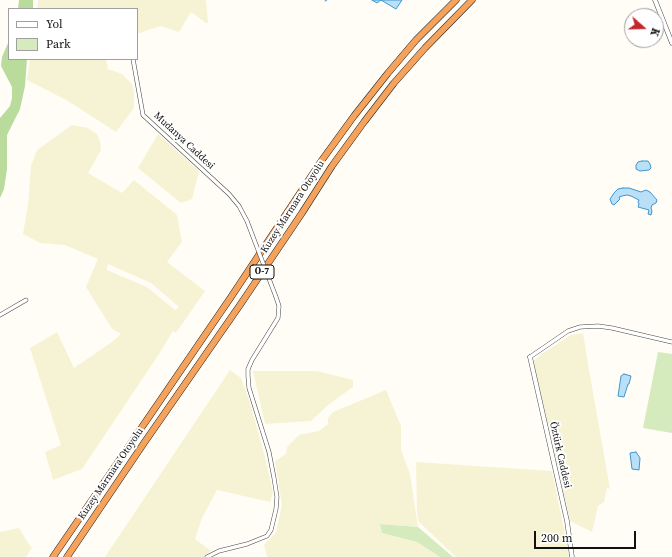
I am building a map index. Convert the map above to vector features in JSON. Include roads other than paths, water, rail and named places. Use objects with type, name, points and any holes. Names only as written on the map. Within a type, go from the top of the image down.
[{"type":"highway","name":"Kuzey Marmara Otoyolu","points":[[52,557],[322,160],[388,73],[416,40],[456,0]]},
{"type":"highway","name":"Kuzey Marmara Otoyolu","points":[[66,557],[240,305],[332,166],[364,122],[394,83],[425,48],[472,0]]},
{"type":"street","points":[[655,0],[672,43]]},
{"type":"street","name":"Mudanya Caddesi","points":[[134,60],[143,115],[229,194],[239,206],[247,221],[279,306],[278,318],[248,369],[249,388],[269,452],[277,497],[271,530],[267,536],[247,544],[219,551],[207,557]]},
{"type":"street","points":[[0,315],[26,300]]},
{"type":"street","points":[[530,357],[568,331],[580,327],[598,326],[612,328],[672,342]]},
{"type":"street","name":"Öztürk Caddesi","points":[[530,357],[567,521],[572,557]]},
{"type":"water","points":[[372,0],[381,0],[377,3]]},
{"type":"water","points":[[381,0],[402,0],[396,9]]},
{"type":"water","points":[[648,161],[651,168],[649,170],[640,171],[636,169],[638,162]]},
{"type":"water","points":[[629,188],[641,192],[646,190],[650,192],[657,200],[656,203],[652,205],[651,215],[648,214],[649,210],[638,207],[639,200],[631,196],[627,195],[619,197],[620,199],[614,205],[612,204],[610,199],[614,193],[618,189]]},
{"type":"water","points":[[624,374],[631,376],[624,397],[618,396],[621,376]]},
{"type":"water","points":[[636,452],[640,458],[639,470],[632,469],[630,453]]}]
